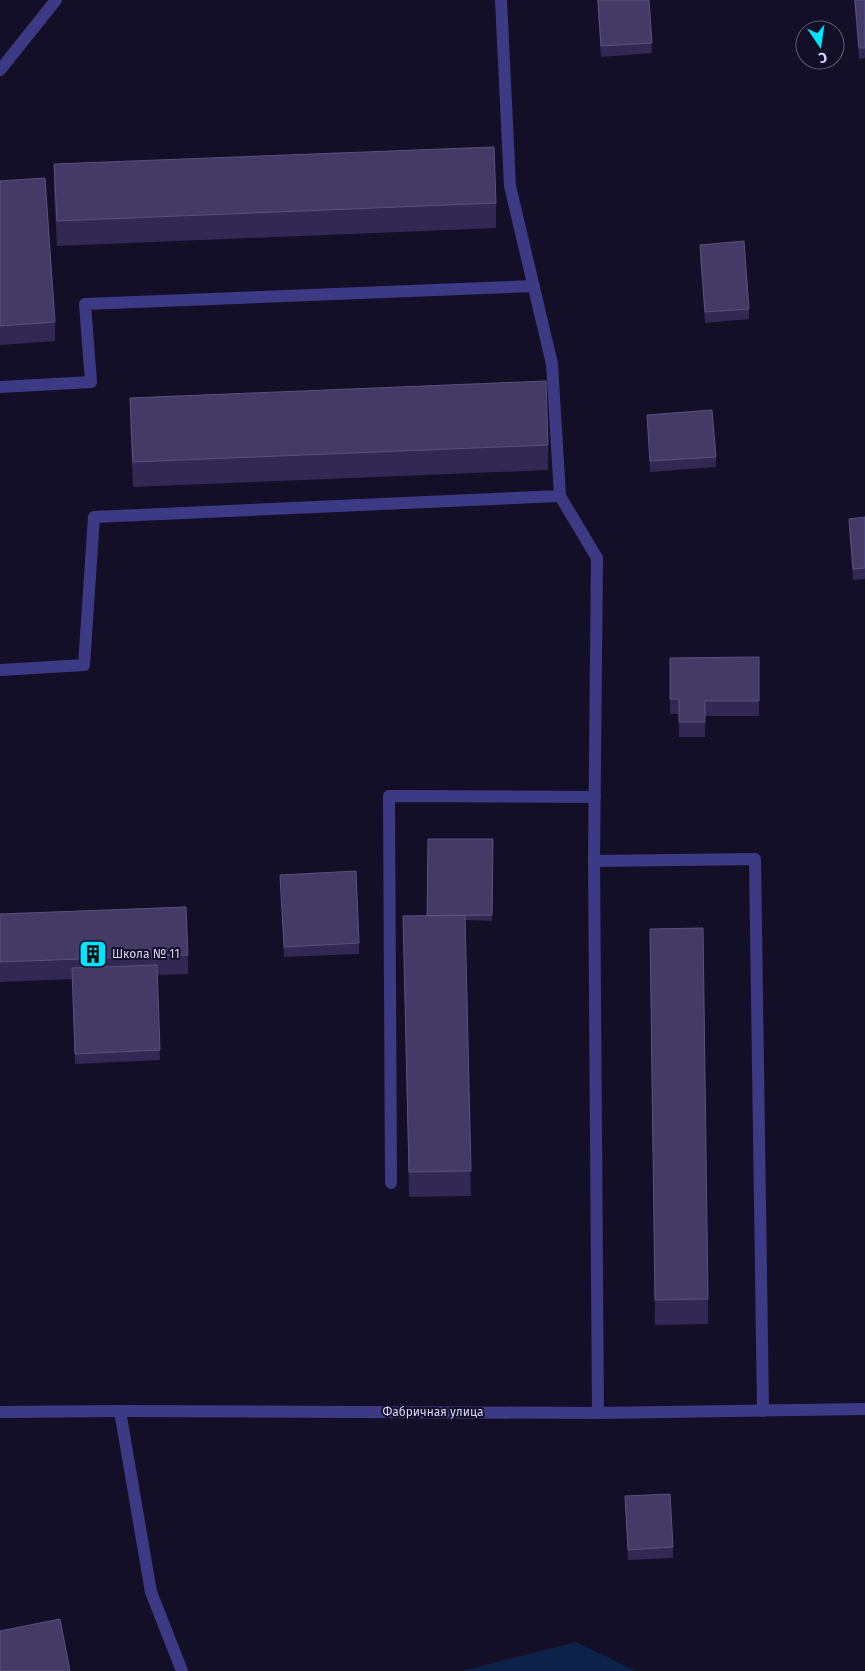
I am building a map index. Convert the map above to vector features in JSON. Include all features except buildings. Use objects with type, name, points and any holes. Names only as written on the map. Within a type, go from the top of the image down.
[{"type":"street","points":[[0,70],[56,0]]},
{"type":"street","points":[[501,0],[510,186],[552,364],[560,496],[597,558],[594,861],[598,1413]]},
{"type":"street","points":[[0,388],[91,382],[85,304],[534,286]]},
{"type":"street","points":[[0,670],[84,665],[94,517],[560,496]]},
{"type":"street","points":[[391,1183],[389,796],[595,797]]},
{"type":"street","points":[[594,861],[756,859],[762,1411]]},
{"type":"street","name":"Фабричная улица","points":[[0,1412],[598,1413],[865,1410]]},
{"type":"street","points":[[120,1411],[151,1592],[182,1671]]},
{"type":"water","points":[[576,1642],[636,1671],[462,1671]]},
{"type":"place","name":"Школа № 11","points":[[93,954]]}]
